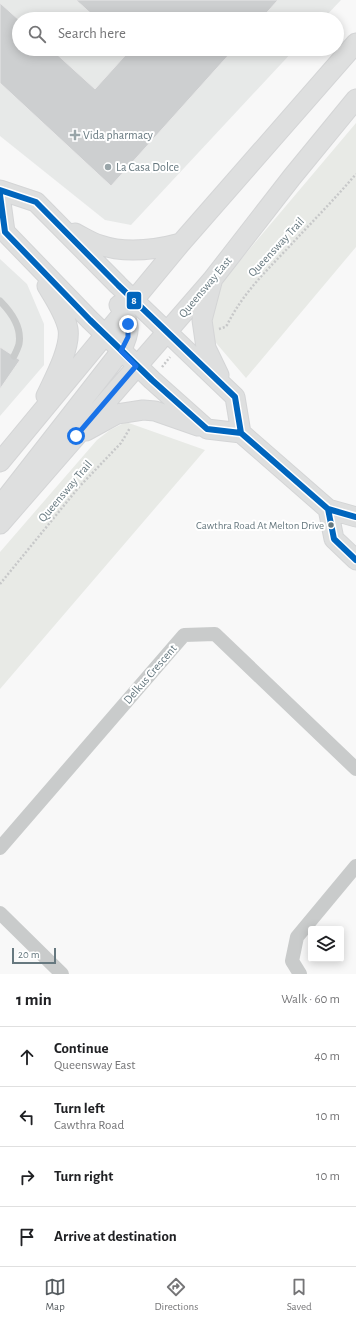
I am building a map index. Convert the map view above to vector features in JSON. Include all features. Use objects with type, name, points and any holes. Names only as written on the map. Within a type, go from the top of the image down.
[{"type":"main road","points":[[0,462],[181,243],[356,43]]},
{"type":"main road","name":"Queensway East","points":[[0,524],[136,366],[174,338],[212,280],[292,177],[356,99]]},
{"type":"main road","points":[[0,190],[36,202],[61,226],[129,306],[174,338],[235,397],[240,433]]},
{"type":"main road","points":[[0,195],[5,232],[105,336],[136,366],[207,429]]},
{"type":"main road","points":[[61,226],[100,245],[120,250],[130,251],[166,248],[181,243]]},
{"type":"main road","points":[[32,424],[60,367],[67,343],[68,329],[62,313],[35,264]]},
{"type":"main road","points":[[212,280],[202,320],[206,348],[223,385]]},
{"type":"main road","points":[[0,506],[121,351],[128,337],[129,306]]},
{"type":"main road","points":[[76,436],[117,414],[143,410],[155,411],[207,429],[240,433],[328,509],[356,517]]},
{"type":"main road","points":[[328,509],[334,539],[356,560]]},
{"type":"street","name":"Delkus Crescent","points":[[0,848],[184,635],[215,634],[356,769]]},
{"type":"street","points":[[300,974],[292,961],[297,937],[356,866]]},
{"type":"street","points":[[0,913],[62,974]]},
{"type":"lane","points":[[0,301],[9,309],[18,328],[19,344],[14,356]]},
{"type":"path","name":"Queensway Trail","points":[[214,330],[225,327],[239,303],[256,282],[356,174]]},
{"type":"path","points":[[152,380],[174,338]]},
{"type":"path","name":"Queensway Trail","points":[[0,584],[78,487],[126,437],[131,423]]},
{"type":"shaded area","points":[[0,0],[341,0],[330,12],[12,12],[12,56],[288,56],[131,225],[105,220],[0,136]]},
{"type":"shaded area","points":[[356,123],[356,247],[246,378],[193,316]]},
{"type":"shaded area","points":[[0,259],[27,284],[44,324],[44,365],[0,416]]},
{"type":"shaded area","points":[[126,422],[205,450],[0,689],[0,552],[97,440],[110,430]]},
{"type":"building","points":[[76,0],[278,0],[267,12],[89,12]]},
{"type":"building","points":[[0,3],[12,14],[12,56],[59,56],[95,89],[125,56],[228,56],[111,186],[0,83]]},
{"type":"building","points":[[0,347],[20,360],[0,389]]},
{"type":"transit line","name":"8","points":[[0,190],[36,202],[118,285],[235,397],[241,433]]},
{"type":"transit line","name":"8","points":[[0,195],[5,232],[90,320],[152,380],[207,429],[241,433],[328,509],[356,517]]},
{"type":"transit line","name":"8","points":[[328,509],[334,539],[356,560]]},
{"type":"place","name":"Vida pharmacy","points":[[75,135]]},
{"type":"place","name":"La Casa Dolce","points":[[108,167]]},
{"type":"place","name":"Cawthra Road At Melton Drive","points":[[331,525]]},
{"type":"route","points":[[76,436],[136,366],[121,351],[128,337],[128,324]]}]
